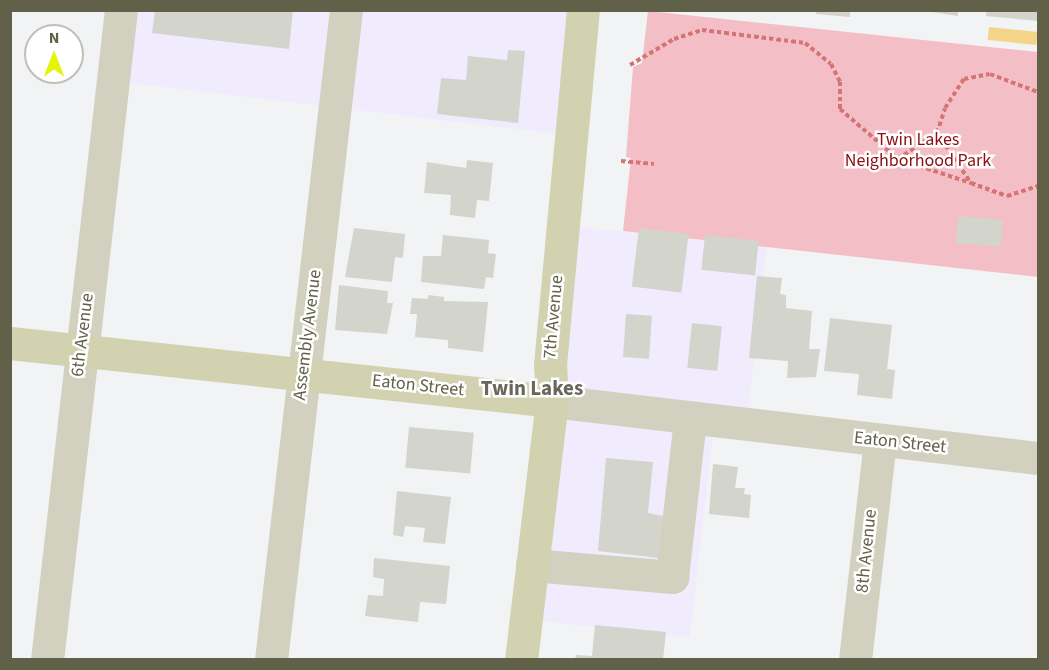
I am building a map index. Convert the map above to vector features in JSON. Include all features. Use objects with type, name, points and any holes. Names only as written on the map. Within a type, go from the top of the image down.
[{"type":"main road","name":"7th Avenue","points":[[521,660],[552,401],[550,365],[583,10]]},
{"type":"main road","name":"Eaton Street","points":[[10,343],[552,401]]},
{"type":"street","name":"6th Avenue","points":[[47,660],[80,351],[121,10]]},
{"type":"street","name":"Assembly Avenue","points":[[271,660],[346,10]]},
{"type":"street","name":"Eaton Street","points":[[552,401],[880,442],[1038,458]]},
{"type":"street","points":[[532,565],[672,578],[690,418]]},
{"type":"street","name":"8th Avenue","points":[[855,660],[880,442]]},
{"type":"path","points":[[630,65],[674,39],[702,30],[806,43],[831,63],[840,82],[840,109],[898,159],[1007,195],[1038,186]]},
{"type":"path","points":[[898,159],[937,133],[945,108],[964,79],[990,74],[1038,92]]},
{"type":"path","points":[[937,133],[971,183]]},
{"type":"path","points":[[621,161],[654,164]]},
{"type":"shaded area","points":[[120,11],[589,11],[576,136],[112,81]]},
{"type":"shaded area","points":[[989,27],[1038,32],[1036,45],[988,40]]},
{"type":"shaded area","points":[[566,226],[767,247],[746,429],[714,425],[690,637],[522,619]]},
{"type":"green space","name":"Twin Lakes Neighborhood Park","points":[[648,11],[1038,52],[1038,277],[623,231],[631,158],[626,157],[633,67],[642,63]]},
{"type":"building","points":[[155,10],[293,10],[289,49],[152,33]]},
{"type":"building","points":[[816,10],[850,10],[850,17],[816,14]]},
{"type":"building","points":[[918,10],[958,10],[958,16]]},
{"type":"building","points":[[987,10],[1038,10],[1038,21],[986,16]]},
{"type":"building","points":[[508,50],[525,51],[518,123],[437,114],[441,78],[466,80],[468,56],[507,60]]},
{"type":"building","points":[[467,160],[493,163],[489,201],[477,200],[475,218],[450,215],[451,195],[424,193],[427,162],[466,168]]},
{"type":"building","points":[[958,216],[1003,220],[1000,247],[956,243]]},
{"type":"building","points":[[354,228],[405,234],[403,258],[395,257],[392,282],[345,277]]},
{"type":"building","points":[[639,228],[689,234],[681,293],[632,287]]},
{"type":"building","points":[[443,235],[489,240],[488,253],[496,254],[493,278],[486,277],[484,289],[421,282],[423,256],[441,256]]},
{"type":"building","points":[[705,235],[759,241],[755,275],[701,270]]},
{"type":"building","points":[[757,276],[782,278],[780,294],[786,295],[786,308],[812,311],[809,349],[820,349],[816,377],[787,378],[788,361],[749,358]]},
{"type":"building","points":[[339,285],[388,291],[387,303],[393,303],[387,334],[335,330]]},
{"type":"building","points":[[428,295],[444,297],[444,301],[488,302],[483,352],[448,348],[448,340],[415,337],[417,314],[410,314],[412,298],[428,299]]},
{"type":"building","points":[[626,314],[652,316],[649,359],[623,357]]},
{"type":"building","points":[[830,318],[892,325],[887,369],[895,370],[892,399],[857,395],[859,374],[824,371]]},
{"type":"building","points":[[692,323],[722,326],[717,371],[687,368]]},
{"type":"building","points":[[409,427],[474,433],[470,474],[405,468]]},
{"type":"building","points":[[606,458],[653,462],[648,513],[663,516],[659,558],[598,551]]},
{"type":"building","points":[[713,464],[738,467],[735,488],[745,488],[744,494],[751,495],[749,518],[709,514]]},
{"type":"building","points":[[397,491],[451,497],[445,544],[423,542],[425,528],[405,526],[403,537],[393,535]]},
{"type":"building","points":[[374,558],[450,566],[446,604],[420,602],[418,622],[365,616],[368,595],[383,596],[384,579],[373,577]]},
{"type":"building","points":[[595,625],[666,632],[663,660],[575,660],[576,655],[592,656]]},
{"type":"district","name":"Twin Lakes","points":[[532,388]]}]
